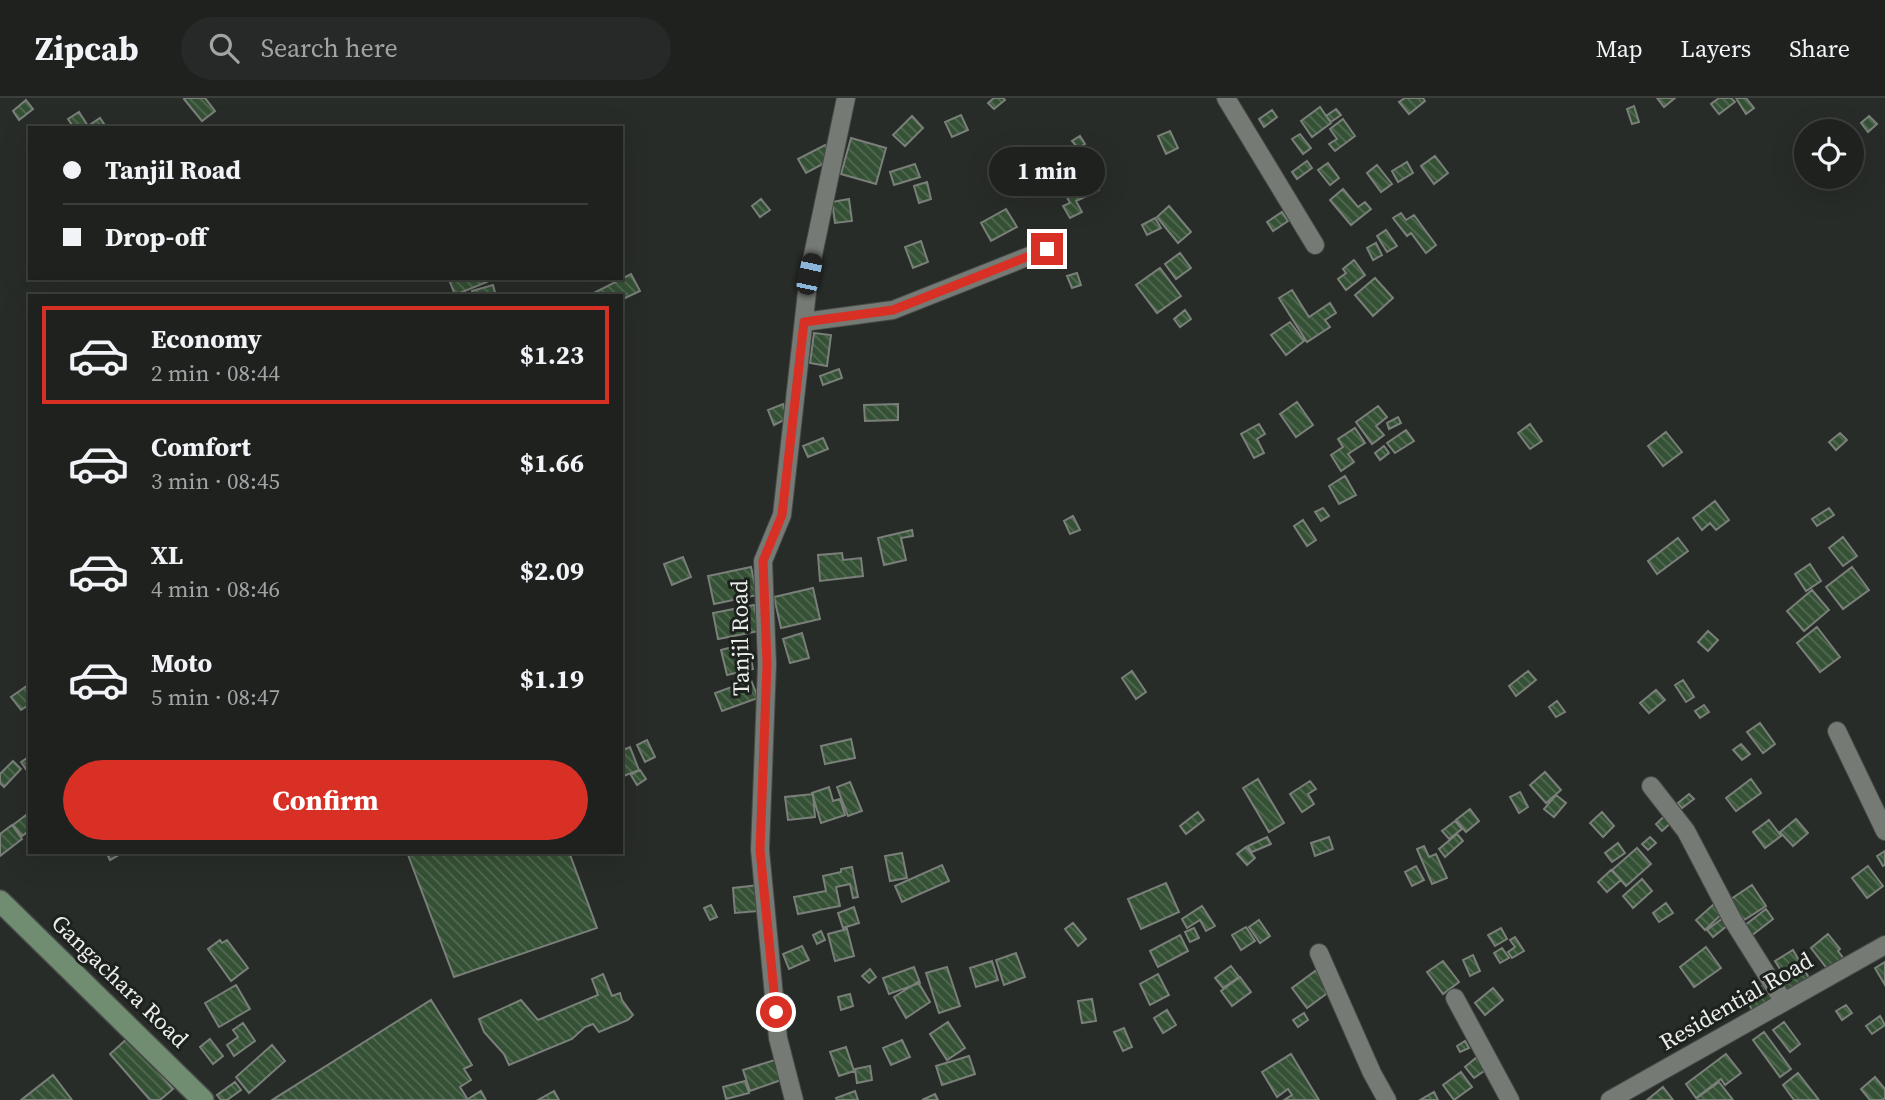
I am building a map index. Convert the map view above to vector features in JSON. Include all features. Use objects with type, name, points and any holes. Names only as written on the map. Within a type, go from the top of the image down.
[{"type":"main road","name":"Gangachara Road","points":[[5,913],[201,1099]]},
{"type":"street","name":"Tanjil Road","points":[[794,1100],[778,1038],[760,850],[767,664],[763,561],[782,515],[809,274],[846,98]]},
{"type":"street","points":[[1226,98],[1315,245]]},
{"type":"street","points":[[804,322],[893,310],[1047,249]]},
{"type":"street","points":[[1837,731],[1885,831]]},
{"type":"street","points":[[1651,786],[1686,831],[1732,919],[1784,1002]]},
{"type":"street","name":"Residential Road","points":[[1610,1100],[1885,944]]},
{"type":"street","points":[[1320,953],[1372,1073],[1387,1100]]},
{"type":"street","points":[[1455,998],[1510,1100]]},
{"type":"building","points":[[205,98],[215,111],[202,121],[184,99]]},
{"type":"building","points":[[994,98],[1005,100],[994,109],[988,103]]},
{"type":"building","points":[[1405,98],[1423,98],[1425,101],[1409,114],[1399,102]]},
{"type":"building","points":[[1657,98],[1675,98],[1664,107]]},
{"type":"building","points":[[1719,98],[1731,98],[1735,102],[1719,114],[1711,104]]},
{"type":"building","points":[[1736,98],[1746,98],[1754,108],[1746,114]]},
{"type":"building","points":[[26,100],[33,109],[19,120],[13,111]]},
{"type":"building","points":[[1634,106],[1639,122],[1632,124],[1627,109]]},
{"type":"building","points":[[1320,107],[1331,123],[1312,137],[1301,121]]},
{"type":"building","points":[[1336,109],[1341,115],[1331,122],[1326,116]]},
{"type":"building","points":[[1272,110],[1277,117],[1264,127],[1259,119]]},
{"type":"building","points":[[79,112],[88,126],[73,126],[68,119]]},
{"type":"building","points":[[961,115],[968,130],[952,137],[945,122]]},
{"type":"building","points":[[912,116],[923,128],[905,146],[893,135]]},
{"type":"building","points":[[1869,116],[1877,124],[1868,132],[1864,127],[1864,120]]},
{"type":"building","points":[[100,118],[105,126],[88,126]]},
{"type":"building","points":[[1343,119],[1355,136],[1335,151],[1329,144],[1337,139],[1330,129]]},
{"type":"building","points":[[1170,131],[1178,148],[1166,154],[1158,136]]},
{"type":"building","points":[[1300,134],[1311,148],[1303,154],[1292,139]]},
{"type":"building","points":[[1080,136],[1085,144],[1078,148],[1072,141]]},
{"type":"building","points":[[851,138],[886,148],[876,184],[841,174]]},
{"type":"building","points":[[825,145],[832,159],[806,173],[798,159]]},
{"type":"building","points":[[1435,156],[1448,173],[1434,184],[1421,166]]},
{"type":"building","points":[[1307,161],[1312,168],[1297,179],[1292,172]]},
{"type":"building","points":[[1407,162],[1413,173],[1398,182],[1392,171]]},
{"type":"building","points":[[1328,163],[1339,178],[1330,185],[1318,170]]},
{"type":"building","points":[[915,164],[920,177],[894,185],[890,172]]},
{"type":"building","points":[[1377,165],[1392,184],[1381,192],[1367,173]]},
{"type":"building","points":[[1079,174],[1089,195],[1076,201],[1082,212],[1070,218],[1063,206],[1070,203],[1060,184]]},
{"type":"building","points":[[1093,176],[1099,190],[1091,194],[1085,180]]},
{"type":"building","points":[[927,182],[931,199],[919,203],[914,186]]},
{"type":"building","points":[[1343,189],[1358,207],[1365,202],[1371,209],[1351,225],[1330,200]]},
{"type":"building","points":[[761,199],[770,210],[760,217],[752,206]]},
{"type":"building","points":[[849,199],[852,221],[835,223],[832,202]]},
{"type":"building","points":[[1169,206],[1191,232],[1178,243],[1157,217]]},
{"type":"building","points":[[1006,209],[1017,227],[991,241],[981,223]]},
{"type":"building","points":[[1282,212],[1288,221],[1273,231],[1267,222]]},
{"type":"building","points":[[1401,213],[1406,220],[1414,215],[1436,245],[1426,253],[1411,233],[1407,236],[1393,218]]},
{"type":"building","points":[[1155,218],[1161,228],[1147,235],[1142,225]]},
{"type":"building","points":[[1386,230],[1397,246],[1387,252],[1377,236]]},
{"type":"building","points":[[921,241],[928,262],[913,268],[905,247]]},
{"type":"building","points":[[1376,243],[1382,255],[1373,260],[1367,248]]},
{"type":"building","points":[[1180,253],[1191,268],[1176,279],[1165,264]]},
{"type":"building","points":[[1354,260],[1365,275],[1346,290],[1338,279],[1346,273],[1343,269]]},
{"type":"building","points":[[1160,268],[1181,296],[1157,313],[1136,285]]},
{"type":"building","points":[[1077,273],[1081,285],[1072,288],[1067,276]]},
{"type":"building","points":[[631,274],[640,291],[623,299],[623,294],[592,294],[623,280]]},
{"type":"building","points":[[1375,278],[1393,298],[1373,316],[1355,295]]},
{"type":"building","points":[[486,280],[487,282],[455,294],[450,282]]},
{"type":"building","points":[[493,285],[495,294],[473,294],[472,291]]},
{"type":"building","points":[[1292,290],[1309,317],[1330,303],[1336,313],[1325,320],[1330,327],[1307,342],[1279,298]]},
{"type":"building","points":[[1185,310],[1191,319],[1180,327],[1174,319]]},
{"type":"building","points":[[1290,322],[1304,341],[1286,355],[1271,335]]},
{"type":"building","points":[[814,333],[831,335],[827,366],[810,363]]},
{"type":"building","points":[[839,369],[842,378],[823,385],[820,376]]},
{"type":"building","points":[[1297,402],[1313,425],[1296,437],[1280,414]]},
{"type":"building","points":[[783,404],[788,418],[774,425],[768,410]]},
{"type":"building","points":[[898,404],[898,420],[865,421],[864,405]]},
{"type":"building","points":[[1378,406],[1387,417],[1376,426],[1384,435],[1372,444],[1356,422]]},
{"type":"building","points":[[1398,417],[1401,423],[1389,429],[1387,423]]},
{"type":"building","points":[[1259,424],[1265,434],[1257,439],[1264,453],[1254,458],[1241,434]]},
{"type":"building","points":[[1530,424],[1542,441],[1530,449],[1518,433]]},
{"type":"building","points":[[1355,428],[1365,443],[1348,454],[1354,462],[1341,471],[1331,455],[1343,447],[1338,439]]},
{"type":"building","points":[[1406,430],[1414,441],[1395,453],[1387,443]]},
{"type":"building","points":[[1666,432],[1682,452],[1663,466],[1648,446]]},
{"type":"building","points":[[1840,433],[1847,440],[1836,450],[1829,442]]},
{"type":"building","points":[[823,438],[828,449],[808,457],[803,446]]},
{"type":"building","points":[[1384,446],[1389,453],[1380,460],[1375,453]]},
{"type":"building","points":[[1345,476],[1356,495],[1339,504],[1329,486]]},
{"type":"building","points":[[1715,501],[1729,520],[1716,530],[1710,523],[1702,530],[1693,518]]},
{"type":"building","points":[[1323,508],[1329,516],[1321,521],[1315,512]]},
{"type":"building","points":[[1829,508],[1834,515],[1817,526],[1812,519]]},
{"type":"building","points":[[1073,516],[1080,530],[1070,534],[1064,521]]},
{"type":"building","points":[[1303,520],[1316,540],[1307,546],[1294,526]]},
{"type":"building","points":[[912,530],[913,536],[901,538],[906,560],[884,565],[878,538]]},
{"type":"building","points":[[1843,537],[1857,556],[1843,566],[1829,548]]},
{"type":"building","points":[[1678,538],[1688,551],[1657,574],[1648,561]]},
{"type":"building","points":[[842,553],[843,560],[861,558],[863,576],[820,581],[818,555]]},
{"type":"building","points":[[683,557],[691,577],[672,585],[664,564]]},
{"type":"building","points":[[1810,564],[1821,581],[1806,591],[1795,574]]},
{"type":"building","points":[[751,567],[757,595],[714,604],[708,576]]},
{"type":"building","points":[[1852,567],[1869,590],[1843,609],[1826,587]]},
{"type":"building","points":[[813,588],[820,619],[781,628],[774,597]]},
{"type":"building","points":[[1812,590],[1829,610],[1804,631],[1787,611]]},
{"type":"building","points":[[754,605],[759,631],[718,639],[713,613]]},
{"type":"building","points":[[1817,627],[1840,657],[1820,672],[1797,643]]},
{"type":"building","points":[[1708,631],[1718,640],[1708,651],[1698,642]]},
{"type":"building","points":[[802,633],[809,658],[790,663],[783,639]]},
{"type":"building","points":[[748,643],[753,669],[727,675],[721,650]]},
{"type":"building","points":[[1132,671],[1146,692],[1136,699],[1122,678]]},
{"type":"building","points":[[1528,671],[1536,680],[1516,696],[1509,686]]},
{"type":"building","points":[[751,680],[758,698],[722,711],[715,693]]},
{"type":"building","points":[[1683,680],[1694,697],[1686,702],[1675,685]]},
{"type":"building","points":[[28,685],[28,705],[21,710],[11,697]]},
{"type":"building","points":[[1656,690],[1665,700],[1649,713],[1640,703]]},
{"type":"building","points":[[1557,701],[1565,712],[1556,717],[1549,707]]},
{"type":"building","points":[[1704,705],[1709,712],[1700,718],[1695,711]]},
{"type":"building","points":[[1760,723],[1775,744],[1763,753],[1747,732]]},
{"type":"building","points":[[851,739],[855,758],[825,764],[821,746]]},
{"type":"building","points":[[647,740],[655,757],[645,762],[637,745]]},
{"type":"building","points":[[1741,744],[1750,754],[1742,760],[1733,750]]},
{"type":"building","points":[[630,747],[639,770],[623,776],[623,750]]},
{"type":"building","points":[[28,757],[28,772],[21,762]]},
{"type":"building","points":[[13,761],[21,769],[4,787],[0,783],[0,774]]},
{"type":"building","points":[[640,770],[646,779],[637,785],[631,775]]},
{"type":"building","points":[[1545,772],[1561,790],[1546,803],[1530,785]]},
{"type":"building","points":[[1258,779],[1284,823],[1269,832],[1243,788]]},
{"type":"building","points":[[1751,779],[1761,793],[1736,811],[1726,798]]},
{"type":"building","points":[[1310,781],[1316,789],[1308,794],[1314,804],[1302,812],[1290,794]]},
{"type":"building","points":[[850,782],[862,811],[848,816],[837,787]]},
{"type":"building","points":[[829,787],[833,801],[840,799],[845,815],[821,823],[812,793]]},
{"type":"building","points":[[1520,792],[1528,807],[1519,813],[1510,797]]},
{"type":"building","points":[[813,794],[815,817],[788,820],[785,797]]},
{"type":"building","points":[[1689,794],[1694,799],[1682,808],[1678,803]]},
{"type":"building","points":[[1556,795],[1566,803],[1554,817],[1544,809]]},
{"type":"building","points":[[1470,809],[1479,821],[1466,832],[1456,820]]},
{"type":"building","points":[[1672,809],[1678,816],[1662,831],[1656,824]]},
{"type":"building","points":[[1198,812],[1204,820],[1186,834],[1180,826]]},
{"type":"building","points":[[1602,812],[1614,826],[1603,837],[1590,823]]},
{"type":"building","points":[[28,814],[28,832],[22,836],[13,825]]},
{"type":"building","points":[[1796,819],[1808,833],[1793,846],[1780,832]]},
{"type":"building","points":[[1769,820],[1781,836],[1765,848],[1753,832]]},
{"type":"building","points":[[1455,821],[1462,829],[1449,839],[1442,831]]},
{"type":"building","points":[[12,825],[22,839],[0,856],[0,834]]},
{"type":"building","points":[[1457,834],[1463,841],[1445,857],[1439,849]]},
{"type":"building","points":[[1267,837],[1271,844],[1252,852],[1248,846]]},
{"type":"building","points":[[1329,837],[1333,849],[1315,856],[1311,843]]},
{"type":"building","points":[[1650,837],[1656,843],[1648,850],[1642,844]]},
{"type":"building","points":[[1618,843],[1625,853],[1612,862],[1605,853]]},
{"type":"building","points":[[1424,846],[1429,857],[1436,854],[1447,878],[1432,884],[1417,849]]},
{"type":"building","points":[[1246,847],[1255,858],[1247,865],[1237,854]]},
{"type":"building","points":[[1637,848],[1651,864],[1626,886],[1612,870]]},
{"type":"building","points":[[1885,851],[1885,865],[1883,866],[1877,856]]},
{"type":"building","points":[[902,853],[907,878],[890,881],[885,856]]},
{"type":"building","points":[[107,854],[120,854],[110,860]]},
{"type":"building","points":[[408,854],[570,854],[597,928],[454,977]]},
{"type":"building","points":[[942,865],[949,881],[902,902],[895,886]]},
{"type":"building","points":[[1416,866],[1424,880],[1412,886],[1405,872]]},
{"type":"building","points":[[1868,866],[1883,886],[1867,898],[1852,878]]},
{"type":"building","points":[[852,867],[858,897],[853,898],[850,884],[836,887],[840,906],[798,914],[794,897],[826,891],[823,876]]},
{"type":"building","points":[[1611,870],[1621,880],[1607,892],[1598,882]]},
{"type":"building","points":[[1642,879],[1652,891],[1633,908],[1623,896]]},
{"type":"building","points":[[1166,883],[1179,912],[1141,929],[1128,899]]},
{"type":"building","points":[[768,884],[770,910],[735,913],[733,888]]},
{"type":"building","points":[[1752,885],[1766,906],[1741,922],[1728,901]]},
{"type":"building","points":[[1721,898],[1729,907],[1705,930],[1696,920]]},
{"type":"building","points":[[1666,903],[1673,913],[1659,922],[1653,913]]},
{"type":"building","points":[[711,905],[717,917],[710,920],[704,908]]},
{"type":"building","points":[[1202,906],[1215,926],[1206,931],[1200,920],[1187,928],[1182,919]]},
{"type":"building","points":[[854,907],[859,923],[843,928],[838,913]]},
{"type":"building","points":[[1766,909],[1773,919],[1751,936],[1744,926]]},
{"type":"building","points":[[1723,918],[1728,925],[1713,937],[1707,930]]},
{"type":"building","points":[[1259,920],[1270,936],[1260,943],[1249,927]]},
{"type":"building","points":[[1073,923],[1086,939],[1078,946],[1065,929]]},
{"type":"building","points":[[1246,927],[1255,941],[1241,950],[1232,935]]},
{"type":"building","points":[[1194,928],[1199,938],[1190,942],[1185,932]]},
{"type":"building","points":[[1501,928],[1507,939],[1495,946],[1488,935]]},
{"type":"building","points":[[847,929],[854,956],[835,961],[828,934]]},
{"type":"building","points":[[821,931],[825,940],[817,944],[813,935]]},
{"type":"building","points":[[1828,934],[1851,968],[1836,980],[1811,948]]},
{"type":"building","points":[[1180,935],[1188,951],[1158,967],[1150,951]]},
{"type":"building","points":[[1515,937],[1524,951],[1512,958],[1508,952],[1515,947],[1510,940]]},
{"type":"building","points":[[220,940],[222,943],[227,940],[248,968],[231,981],[208,949]]},
{"type":"building","points":[[802,946],[809,960],[789,969],[783,954]]},
{"type":"building","points":[[1706,947],[1721,968],[1694,987],[1680,967]]},
{"type":"building","points":[[1502,948],[1509,958],[1500,963],[1494,953]]},
{"type":"building","points":[[1793,950],[1813,985],[1790,999],[1778,978],[1783,974],[1775,961]]},
{"type":"building","points":[[1016,953],[1025,977],[1004,985],[996,960]]},
{"type":"building","points":[[1473,955],[1480,971],[1470,976],[1463,960]]},
{"type":"building","points":[[992,961],[998,980],[976,987],[970,968]]},
{"type":"building","points":[[1443,961],[1459,982],[1443,994],[1427,972]]},
{"type":"building","points":[[1885,962],[1885,985],[1875,968]]},
{"type":"building","points":[[1231,966],[1239,977],[1223,988],[1215,978]]},
{"type":"building","points":[[1322,966],[1337,986],[1307,1008],[1292,988]]},
{"type":"building","points":[[914,967],[920,983],[889,994],[883,978]]},
{"type":"building","points":[[947,967],[960,1006],[939,1013],[926,973]]},
{"type":"building","points":[[870,969],[876,977],[869,983],[862,976]]},
{"type":"building","points":[[603,974],[612,996],[620,993],[633,1015],[628,1020],[599,1032],[593,1024],[585,1027],[572,1039],[509,1065],[504,1054],[484,1032],[479,1019],[521,1000],[538,1020],[598,995],[592,979]]},
{"type":"building","points":[[1158,974],[1169,995],[1150,1005],[1140,984]]},
{"type":"building","points":[[1240,977],[1251,992],[1232,1006],[1221,991]]},
{"type":"building","points":[[1771,981],[1781,998],[1754,1013],[1744,996]]},
{"type":"building","points":[[918,982],[930,1002],[906,1018],[894,997]]},
{"type":"building","points":[[236,985],[250,1009],[219,1027],[205,1003]]},
{"type":"building","points":[[1493,988],[1503,1000],[1485,1015],[1475,1003]]},
{"type":"building","points":[[850,994],[853,1006],[841,1010],[838,997]]},
{"type":"building","points":[[1092,999],[1096,1021],[1082,1023],[1078,1001]]},
{"type":"building","points":[[431,1000],[472,1065],[464,1069],[471,1080],[460,1087],[468,1100],[272,1100]]},
{"type":"building","points":[[1846,1005],[1852,1013],[1842,1020],[1836,1011]]},
{"type":"building","points":[[1167,1010],[1176,1025],[1163,1033],[1154,1018]]},
{"type":"building","points":[[1304,1013],[1308,1020],[1298,1027],[1293,1020]]},
{"type":"building","points":[[1880,1016],[1885,1025],[1872,1034],[1866,1026]]},
{"type":"building","points":[[948,1022],[965,1048],[947,1060],[930,1034]]},
{"type":"building","points":[[1784,1022],[1800,1044],[1790,1052],[1773,1030]]},
{"type":"building","points":[[243,1023],[255,1041],[234,1056],[227,1045],[238,1037],[233,1030]]},
{"type":"building","points":[[1124,1028],[1132,1047],[1123,1051],[1114,1032]]},
{"type":"building","points":[[1764,1032],[1791,1069],[1780,1077],[1753,1040]]},
{"type":"building","points":[[129,1037],[173,1089],[160,1100],[150,1100],[110,1054]]},
{"type":"building","points":[[210,1039],[223,1056],[213,1064],[200,1047]]},
{"type":"building","points":[[902,1040],[910,1057],[891,1065],[883,1048]]},
{"type":"building","points":[[1465,1041],[1469,1048],[1460,1052],[1457,1046]]},
{"type":"building","points":[[272,1045],[285,1061],[249,1093],[236,1077]]},
{"type":"building","points":[[846,1047],[854,1071],[839,1076],[830,1052]]},
{"type":"building","points":[[1291,1054],[1319,1100],[1284,1100],[1292,1095],[1288,1089],[1277,1097],[1262,1072]]},
{"type":"building","points":[[1726,1054],[1741,1073],[1725,1085],[1721,1079],[1696,1098],[1686,1084]]},
{"type":"building","points":[[969,1056],[975,1074],[942,1085],[936,1066]]},
{"type":"building","points":[[1477,1057],[1487,1069],[1474,1078],[1465,1067]]},
{"type":"building","points":[[778,1059],[784,1079],[750,1091],[743,1070]]},
{"type":"building","points":[[870,1066],[872,1080],[857,1083],[855,1069]]},
{"type":"building","points":[[1461,1072],[1472,1087],[1454,1100],[1443,1085]]},
{"type":"building","points":[[1798,1073],[1819,1100],[1794,1100],[1783,1085]]},
{"type":"building","points":[[53,1075],[72,1100],[21,1100]]},
{"type":"building","points":[[1875,1077],[1885,1089],[1885,1098],[1882,1100],[1870,1100],[1861,1089]]},
{"type":"building","points":[[745,1081],[749,1093],[726,1099],[723,1087]]},
{"type":"building","points":[[235,1082],[241,1090],[227,1100],[221,1100],[217,1095]]},
{"type":"building","points":[[1719,1082],[1733,1100],[1698,1100],[1697,1098]]},
{"type":"building","points":[[1663,1087],[1673,1100],[1647,1100]]},
{"type":"building","points":[[481,1091],[486,1100],[468,1100],[468,1099]]},
{"type":"building","points":[[554,1091],[559,1100],[538,1100]]},
{"type":"building","points":[[855,1091],[858,1100],[836,1098]]},
{"type":"building","points":[[1434,1092],[1438,1100],[1420,1100]]},
{"type":"building","points":[[935,1094],[938,1100],[922,1100]]},
{"type":"route","points":[[776,1012],[760,850],[767,664],[763,561],[782,515],[804,322],[893,310],[1047,249]]}]
